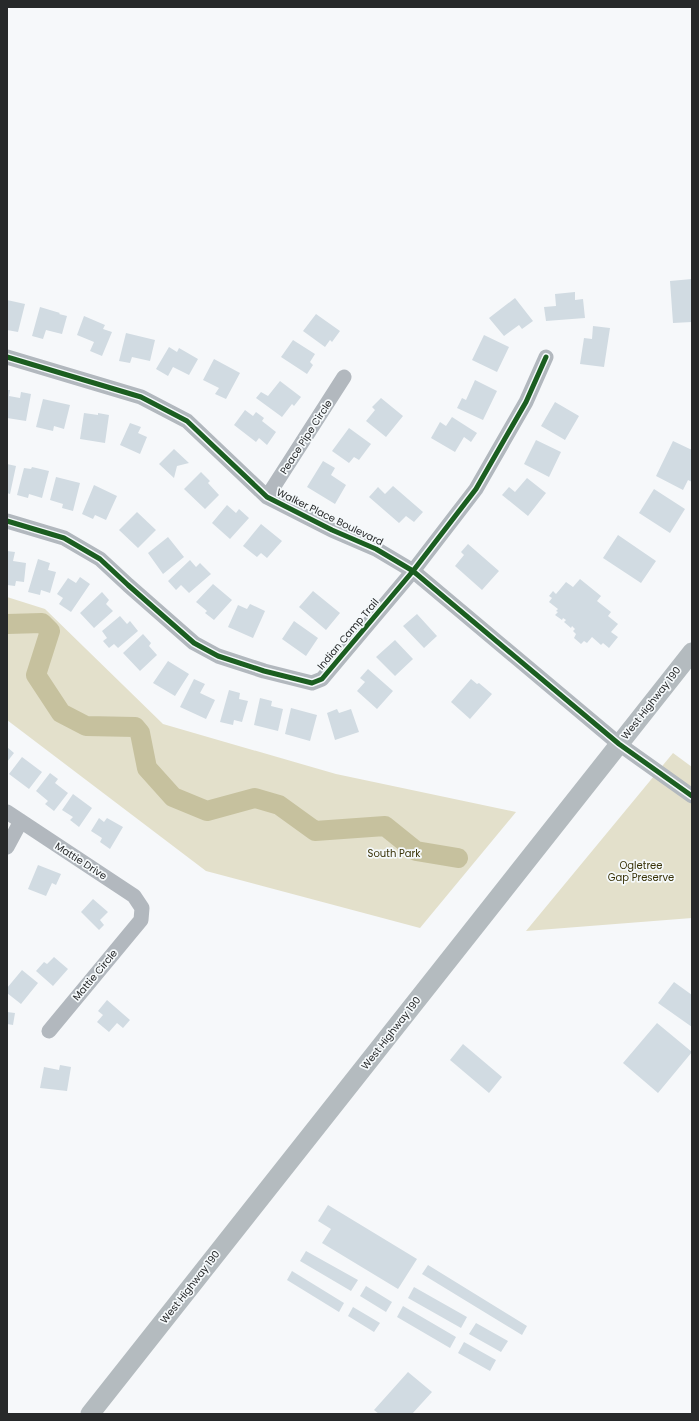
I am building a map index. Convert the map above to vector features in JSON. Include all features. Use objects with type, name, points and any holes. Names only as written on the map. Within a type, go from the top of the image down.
[{"type":"main road","name":"West Highway 190","points":[[90,1414],[692,652]]},
{"type":"street","name":"Walker Place Boulevard","points":[[7,357],[142,397],[187,421],[267,497],[332,530],[376,549],[413,571],[619,744],[692,796]]},
{"type":"street","name":"Indian Camp Trail","points":[[7,520],[64,538],[100,559],[128,586],[194,643],[218,656],[264,671],[312,683],[322,679],[413,571],[476,489],[526,402],[546,357]]},
{"type":"street","name":"Peace Pipe Circle","points":[[267,497],[344,377]]},
{"type":"street","name":"Mattie Drive","points":[[7,812],[134,896],[142,908],[141,920]]},
{"type":"street","points":[[7,847],[21,821]]},
{"type":"street","name":"Mattie Circle","points":[[49,1031],[141,920]]},
{"type":"green space","name":"South Park","points":[[7,597],[45,609],[163,724],[336,774],[516,812],[420,928],[206,871],[7,720]]},
{"type":"green space","name":"Ogletree Gap Preserve","points":[[673,753],[692,767],[692,918],[526,931]]},
{"type":"building","points":[[692,279],[692,322],[673,323],[670,281]]},
{"type":"building","points":[[575,292],[575,300],[583,299],[585,318],[546,321],[544,307],[556,306],[555,294]]},
{"type":"building","points":[[515,298],[533,321],[522,329],[519,325],[504,336],[489,318]]},
{"type":"building","points":[[7,300],[25,304],[18,332],[7,330]]},
{"type":"building","points":[[40,307],[67,316],[62,334],[46,330],[43,339],[32,336]]},
{"type":"building","points":[[316,314],[340,331],[332,342],[330,340],[325,347],[303,331]]},
{"type":"building","points":[[84,316],[105,325],[103,329],[112,332],[102,356],[90,351],[94,342],[77,335]]},
{"type":"building","points":[[593,326],[610,328],[604,367],[580,364],[584,338],[592,339]]},
{"type":"building","points":[[126,333],[155,340],[150,361],[132,357],[130,363],[119,361]]},
{"type":"building","points":[[484,335],[509,347],[497,372],[472,360]]},
{"type":"building","points":[[293,340],[315,354],[310,362],[313,365],[307,374],[281,357]]},
{"type":"building","points":[[169,347],[177,352],[179,348],[198,359],[189,375],[173,367],[168,376],[156,369]]},
{"type":"building","points":[[214,359],[240,373],[226,399],[215,394],[219,388],[203,380]]},
{"type":"building","points":[[475,380],[497,391],[483,420],[457,408],[462,398],[466,400]]},
{"type":"building","points":[[280,381],[301,397],[294,406],[292,404],[282,417],[256,398],[261,392],[268,396]]},
{"type":"building","points":[[7,390],[10,390],[9,396],[20,398],[21,392],[31,394],[26,421],[7,418]]},
{"type":"building","points":[[381,398],[403,416],[386,437],[366,421],[375,410],[372,407]]},
{"type":"building","points":[[43,399],[70,405],[64,429],[54,426],[53,431],[36,427]]},
{"type":"building","points":[[555,402],[579,416],[565,440],[541,426]]},
{"type":"building","points":[[245,410],[253,416],[256,412],[264,418],[262,421],[276,432],[267,445],[259,438],[256,442],[234,425]]},
{"type":"building","points":[[84,413],[109,415],[105,443],[80,439]]},
{"type":"building","points":[[452,417],[477,433],[471,442],[464,437],[455,452],[431,438],[440,422],[446,426]]},
{"type":"building","points":[[130,423],[141,427],[138,433],[147,437],[140,454],[120,445]]},
{"type":"building","points":[[349,428],[371,444],[359,460],[354,457],[349,463],[332,451]]},
{"type":"building","points":[[536,440],[561,452],[549,477],[524,464]]},
{"type":"building","points":[[673,441],[692,450],[692,482],[688,480],[683,490],[656,476]]},
{"type":"building","points":[[174,449],[189,463],[177,466],[174,478],[159,464]]},
{"type":"building","points":[[323,461],[335,468],[331,475],[346,485],[335,504],[307,487]]},
{"type":"building","points":[[7,464],[16,466],[10,494],[7,493]]},
{"type":"building","points":[[32,467],[49,471],[42,498],[29,494],[28,498],[17,495],[24,468],[31,469]]},
{"type":"building","points":[[201,472],[210,481],[208,483],[219,495],[205,509],[184,489]]},
{"type":"building","points":[[56,477],[80,483],[73,511],[62,508],[63,504],[50,500]]},
{"type":"building","points":[[527,478],[546,493],[528,516],[502,495],[509,487],[515,492]]},
{"type":"building","points":[[94,485],[117,496],[106,520],[95,515],[93,519],[82,514]]},
{"type":"building","points":[[393,486],[423,512],[414,522],[406,516],[399,523],[369,497],[378,487],[385,494]]},
{"type":"building","points":[[654,489],[685,509],[670,533],[639,513]]},
{"type":"building","points":[[227,505],[236,513],[239,509],[249,518],[230,539],[212,523]]},
{"type":"building","points":[[137,512],[156,530],[138,548],[119,530]]},
{"type":"building","points":[[261,524],[282,541],[267,558],[261,553],[257,557],[243,546]]},
{"type":"building","points":[[618,535],[656,561],[641,583],[603,558]]},
{"type":"building","points":[[168,537],[184,557],[163,574],[148,553]]},
{"type":"building","points":[[468,544],[499,571],[482,590],[455,566],[464,555],[461,552]]},
{"type":"building","points":[[7,551],[15,552],[13,561],[26,563],[24,582],[16,581],[15,586],[7,585]]},
{"type":"building","points":[[38,559],[50,563],[48,570],[56,572],[50,593],[41,590],[40,595],[28,592]]},
{"type":"building","points":[[190,560],[196,567],[200,563],[211,574],[189,593],[181,585],[176,590],[168,581]]},
{"type":"building","points":[[80,577],[90,584],[71,612],[59,604],[63,598],[57,594],[68,578],[76,583]]},
{"type":"building","points":[[580,579],[601,596],[597,601],[611,612],[608,616],[618,624],[611,632],[618,637],[609,648],[603,643],[601,645],[592,637],[587,643],[584,641],[581,644],[574,638],[576,634],[573,631],[575,629],[572,626],[571,628],[564,622],[566,620],[563,618],[562,620],[555,615],[558,612],[556,611],[558,609],[549,602],[552,598],[549,596],[553,591],[556,594],[566,582],[573,587]]},
{"type":"building","points":[[213,584],[232,600],[214,620],[205,613],[207,611],[196,602]]},
{"type":"building","points":[[313,591],[340,613],[326,630],[299,607]]},
{"type":"building","points":[[102,592],[109,600],[106,604],[113,611],[94,628],[80,613]]},
{"type":"building","points":[[250,604],[265,611],[253,638],[228,627],[238,605],[247,609]]},
{"type":"building","points":[[417,614],[437,636],[424,648],[403,626]]},
{"type":"building","points":[[120,616],[127,624],[130,621],[138,631],[118,648],[114,644],[109,648],[103,641],[107,638],[102,631]]},
{"type":"building","points":[[294,621],[318,638],[306,656],[282,639]]},
{"type":"building","points":[[143,634],[151,643],[149,646],[157,655],[140,671],[123,653]]},
{"type":"building","points":[[395,640],[413,659],[395,676],[376,657]]},
{"type":"building","points":[[168,661],[189,674],[175,696],[153,683]]},
{"type":"building","points":[[368,669],[393,691],[377,709],[357,691],[365,682],[360,678]]},
{"type":"building","points":[[194,679],[205,684],[200,693],[215,700],[206,719],[180,707]]},
{"type":"building","points":[[471,679],[477,684],[479,683],[492,694],[470,719],[451,702]]},
{"type":"building","points":[[229,690],[240,693],[239,699],[248,701],[242,722],[234,720],[233,725],[220,722]]},
{"type":"building","points":[[260,698],[272,701],[271,706],[283,709],[278,731],[254,725]]},
{"type":"building","points":[[291,708],[317,715],[310,741],[285,734]]},
{"type":"building","points":[[337,709],[339,713],[351,709],[359,732],[335,740],[327,713]]},
{"type":"building","points":[[7,747],[14,753],[7,762]]},
{"type":"building","points":[[22,757],[42,772],[29,789],[9,774]]},
{"type":"building","points":[[50,773],[58,779],[55,783],[68,793],[54,811],[45,804],[48,801],[36,791]]},
{"type":"building","points":[[73,794],[92,808],[79,827],[70,820],[73,817],[62,810]]},
{"type":"building","points":[[99,818],[104,822],[107,818],[123,827],[110,849],[100,842],[102,838],[91,831]]},
{"type":"building","points":[[38,865],[61,874],[56,885],[52,883],[46,896],[28,889]]},
{"type":"building","points":[[93,899],[108,912],[100,920],[104,925],[99,930],[81,912]]},
{"type":"building","points":[[54,957],[68,969],[53,986],[36,971],[44,962],[47,964]]},
{"type":"building","points":[[22,970],[38,983],[21,1004],[7,993],[7,988]]},
{"type":"building","points":[[674,982],[692,995],[692,1027],[658,1003]]},
{"type":"building","points":[[107,1000],[130,1020],[123,1028],[117,1023],[109,1032],[97,1022],[103,1015],[98,1011]]},
{"type":"building","points":[[7,1012],[15,1013],[13,1025],[7,1024]]},
{"type":"building","points":[[657,1023],[692,1052],[658,1093],[623,1063]]},
{"type":"building","points":[[463,1044],[502,1077],[489,1093],[450,1060]]},
{"type":"building","points":[[60,1065],[71,1067],[67,1091],[40,1088],[44,1067],[59,1070]]},
{"type":"building","points":[[328,1205],[417,1259],[398,1289],[322,1243],[331,1229],[318,1221]]},
{"type":"building","points":[[306,1251],[358,1280],[351,1291],[300,1261]]},
{"type":"building","points":[[428,1265],[527,1326],[522,1335],[422,1274]]},
{"type":"building","points":[[292,1271],[344,1303],[339,1312],[287,1280]]},
{"type":"building","points":[[366,1286],[392,1302],[386,1312],[360,1296]]},
{"type":"building","points":[[414,1287],[467,1317],[461,1328],[408,1298]]},
{"type":"building","points":[[403,1306],[456,1337],[450,1348],[397,1317]]},
{"type":"building","points":[[353,1307],[380,1323],[374,1332],[348,1316]]},
{"type":"building","points":[[476,1323],[508,1341],[501,1352],[469,1334]]},
{"type":"building","points":[[464,1342],[496,1360],[490,1371],[458,1353]]},
{"type":"building","points":[[408,1372],[432,1392],[412,1414],[379,1414],[374,1410]]},
{"type":"waterway","points":[[7,624],[42,623],[50,631],[36,675],[61,713],[86,726],[135,727],[140,733],[147,768],[173,797],[207,811],[255,798],[279,805],[315,831],[385,826],[416,851],[458,858]]},
{"type":"cycle path","points":[[7,357],[141,397],[187,421],[267,497],[332,530],[376,549],[413,571],[619,744],[692,796]]},
{"type":"cycle path","points":[[7,521],[64,538],[100,559],[194,643],[218,656],[264,671],[312,683],[322,679],[413,571],[476,489],[526,402],[546,357]]}]
